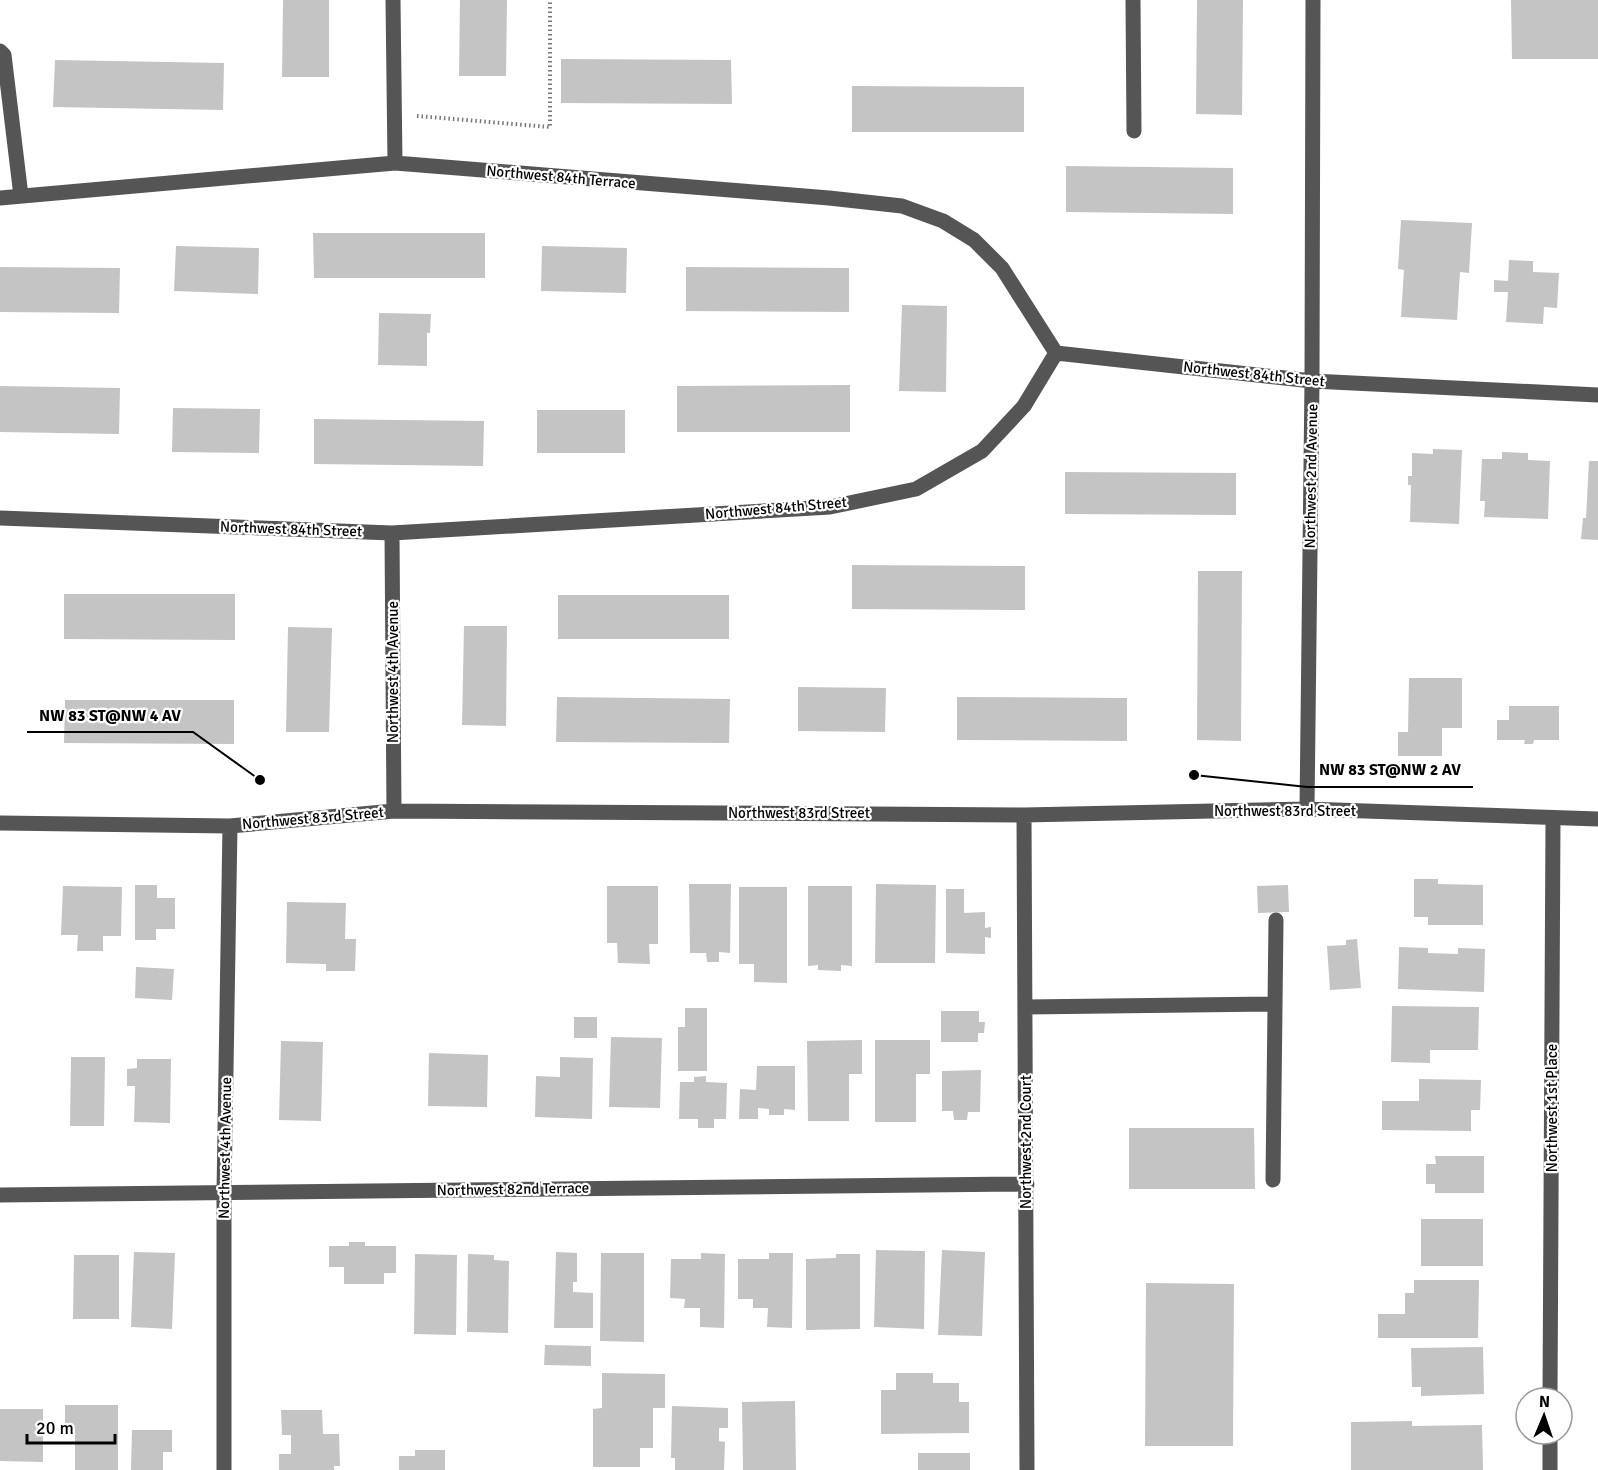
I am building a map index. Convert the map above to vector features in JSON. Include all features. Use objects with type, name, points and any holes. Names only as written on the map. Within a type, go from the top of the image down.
[{"type":"street","points":[[393,0],[395,163]]},
{"type":"street","points":[[1133,0],[1134,131]]},
{"type":"street","name":"Northwest 2nd Avenue","points":[[1307,809],[1312,381],[1313,0]]},
{"type":"street","points":[[0,51],[4,55],[21,196]]},
{"type":"street","name":"Northwest 84th Terrace","points":[[0,198],[395,163],[902,206],[943,221],[974,240],[1002,267],[1056,353]]},
{"type":"street","name":"Northwest 84th Street","points":[[0,518],[392,533],[830,507],[916,489],[982,452],[1024,406],[1056,353],[1312,381],[1598,395]]},
{"type":"street","name":"Northwest 4th Avenue","points":[[392,533],[394,811]]},
{"type":"street","name":"Northwest 83rd Street","points":[[0,824],[230,826],[394,811],[1024,814],[1307,809],[1598,819]]},
{"type":"street","name":"Northwest 2nd Court","points":[[1024,814],[1027,1470]]},
{"type":"street","name":"Northwest 1st Place","points":[[1550,1386],[1553,819]]},
{"type":"street","name":"Northwest 4th Avenue","points":[[224,1470],[224,1192],[230,826]]},
{"type":"street","points":[[1273,1180],[1276,920]]},
{"type":"street","points":[[1026,1007],[1275,1004]]},
{"type":"street","name":"Northwest 82nd Terrace","points":[[0,1195],[1027,1184]]},
{"type":"street","points":[[1550,1446],[1550,1470]]},
{"type":"path","points":[[394,114],[549,127],[550,0]]},
{"type":"building","points":[[283,0],[329,0],[329,77],[282,77]]},
{"type":"building","points":[[460,0],[507,0],[506,76],[459,76]]},
{"type":"building","points":[[1197,0],[1243,0],[1242,115],[1196,114]]},
{"type":"building","points":[[1511,0],[1598,0],[1598,59],[1512,59]]},
{"type":"building","points":[[561,59],[731,60],[732,104],[561,103]]},
{"type":"building","points":[[55,60],[224,63],[223,110],[53,107]]},
{"type":"building","points":[[852,86],[1024,87],[1024,132],[852,132]]},
{"type":"building","points":[[1066,166],[1233,168],[1233,214],[1066,212]]},
{"type":"building","points":[[1401,220],[1472,223],[1469,273],[1460,272],[1457,320],[1401,317],[1404,270],[1398,269]]},
{"type":"building","points":[[313,233],[485,233],[485,278],[314,278]]},
{"type":"building","points":[[176,246],[259,248],[258,294],[174,291]]},
{"type":"building","points":[[542,246],[627,248],[626,293],[541,291]]},
{"type":"building","points":[[1509,260],[1533,261],[1533,272],[1559,273],[1557,308],[1544,307],[1543,324],[1506,322],[1508,292],[1494,292],[1494,280],[1508,281]]},
{"type":"building","points":[[0,267],[120,268],[119,313],[0,312]]},
{"type":"building","points":[[686,267],[849,268],[849,312],[686,311]]},
{"type":"building","points":[[902,305],[947,306],[946,392],[899,391]]},
{"type":"building","points":[[379,313],[431,314],[430,333],[427,333],[427,366],[378,365]]},
{"type":"building","points":[[850,385],[850,432],[677,432],[677,386]]},
{"type":"building","points":[[0,386],[120,388],[119,434],[0,432]]},
{"type":"building","points":[[173,408],[260,409],[259,453],[172,452]]},
{"type":"building","points":[[537,410],[625,410],[625,453],[537,453]]},
{"type":"building","points":[[314,419],[484,421],[483,466],[314,464]]},
{"type":"building","points":[[1433,449],[1462,450],[1459,524],[1410,522],[1411,485],[1408,485],[1408,476],[1412,476],[1412,453],[1433,454]]},
{"type":"building","points":[[1502,452],[1528,453],[1528,460],[1550,461],[1548,519],[1484,517],[1485,501],[1480,501],[1482,459],[1502,459]]},
{"type":"building","points":[[1589,461],[1598,461],[1598,540],[1581,539],[1583,518],[1586,518]]},
{"type":"building","points":[[1065,472],[1236,473],[1236,515],[1065,514]]},
{"type":"building","points":[[852,565],[1025,566],[1025,610],[852,609]]},
{"type":"building","points":[[1198,571],[1242,571],[1241,741],[1197,740]]},
{"type":"building","points":[[64,594],[235,594],[235,640],[64,639]]},
{"type":"building","points":[[558,595],[729,595],[729,639],[558,639]]},
{"type":"building","points":[[464,626],[507,626],[506,726],[462,725]]},
{"type":"building","points":[[288,627],[332,628],[329,732],[286,732]]},
{"type":"building","points":[[1409,678],[1462,678],[1462,728],[1442,728],[1442,756],[1398,756],[1398,732],[1408,732]]},
{"type":"building","points":[[798,687],[886,688],[885,732],[798,731]]},
{"type":"building","points":[[557,697],[730,699],[729,743],[556,742]]},
{"type":"building","points":[[957,697],[1127,698],[1127,741],[957,740]]},
{"type":"building","points":[[65,700],[234,700],[234,744],[64,743]]},
{"type":"building","points":[[1509,706],[1559,706],[1559,740],[1534,740],[1533,744],[1524,744],[1525,740],[1497,740],[1497,720],[1509,720]]},
{"type":"building","points":[[1414,879],[1438,879],[1438,884],[1483,885],[1483,925],[1428,925],[1428,917],[1414,917]]},
{"type":"building","points":[[689,884],[731,884],[730,953],[719,952],[719,962],[707,962],[706,953],[690,953]]},
{"type":"building","points":[[876,884],[936,885],[935,963],[875,963]]},
{"type":"building","points":[[135,885],[157,885],[157,898],[175,898],[175,929],[156,929],[156,940],[135,940]]},
{"type":"building","points":[[1288,885],[1289,912],[1258,913],[1257,886]]},
{"type":"building","points":[[63,886],[122,887],[121,936],[103,936],[103,951],[77,951],[78,935],[61,935]]},
{"type":"building","points":[[607,886],[658,886],[658,944],[649,944],[650,964],[618,963],[617,943],[607,943]]},
{"type":"building","points":[[808,886],[852,886],[852,966],[841,965],[841,971],[818,970],[818,965],[808,966]]},
{"type":"building","points":[[739,887],[787,887],[787,983],[754,982],[754,964],[739,964]]},
{"type":"building","points":[[946,889],[964,889],[964,913],[985,912],[985,928],[991,927],[991,938],[985,937],[985,954],[946,953]]},
{"type":"building","points":[[287,902],[346,903],[345,939],[356,939],[355,971],[326,971],[326,964],[286,963]]},
{"type":"building","points":[[1357,939],[1361,988],[1330,990],[1327,946],[1346,945],[1346,940]]},
{"type":"building","points":[[1399,947],[1428,948],[1428,953],[1458,954],[1458,948],[1485,949],[1484,992],[1398,989]]},
{"type":"building","points":[[136,967],[174,969],[172,1000],[135,998]]},
{"type":"building","points":[[1392,1006],[1479,1007],[1478,1050],[1430,1050],[1430,1063],[1391,1062]]},
{"type":"building","points":[[685,1008],[707,1008],[707,1071],[678,1071],[678,1027],[685,1027]]},
{"type":"building","points":[[941,1011],[979,1011],[979,1022],[985,1022],[984,1033],[978,1033],[978,1042],[941,1042]]},
{"type":"building","points":[[574,1017],[597,1017],[597,1038],[574,1038]]},
{"type":"building","points":[[611,1037],[662,1038],[660,1108],[609,1107]]},
{"type":"building","points":[[862,1040],[862,1074],[849,1074],[849,1121],[808,1121],[807,1041]]},
{"type":"building","points":[[875,1040],[930,1040],[930,1074],[916,1074],[916,1122],[875,1122]]},
{"type":"building","points":[[281,1041],[323,1042],[321,1121],[279,1120]]},
{"type":"building","points":[[429,1053],[488,1055],[487,1107],[428,1106]]},
{"type":"building","points":[[71,1057],[105,1057],[104,1126],[70,1126]]},
{"type":"building","points":[[560,1057],[593,1058],[592,1119],[535,1117],[536,1076],[560,1077]]},
{"type":"building","points":[[137,1059],[171,1059],[170,1123],[134,1122],[135,1086],[127,1086],[127,1069],[137,1068]]},
{"type":"building","points":[[757,1066],[795,1066],[795,1110],[784,1109],[784,1115],[769,1115],[769,1109],[758,1108],[758,1119],[739,1119],[740,1089],[756,1090]]},
{"type":"building","points":[[981,1070],[980,1112],[968,1112],[967,1120],[954,1120],[953,1111],[942,1111],[942,1071]]},
{"type":"building","points":[[706,1076],[706,1082],[727,1083],[726,1119],[714,1119],[714,1128],[698,1128],[698,1119],[679,1119],[680,1082],[694,1082],[694,1077]]},
{"type":"building","points":[[1419,1079],[1481,1080],[1480,1110],[1471,1110],[1471,1131],[1382,1130],[1382,1101],[1419,1101]]},
{"type":"building","points":[[1129,1128],[1254,1128],[1255,1189],[1129,1189]]},
{"type":"building","points":[[1435,1156],[1484,1156],[1484,1193],[1435,1193],[1435,1184],[1426,1184],[1426,1164],[1436,1164]]},
{"type":"building","points":[[1421,1219],[1483,1219],[1483,1266],[1421,1266]]},
{"type":"building","points":[[349,1242],[365,1242],[365,1246],[396,1246],[396,1273],[384,1273],[384,1284],[344,1284],[344,1267],[329,1267],[329,1246],[349,1246]]},
{"type":"building","points":[[876,1250],[925,1251],[924,1329],[874,1327]]},
{"type":"building","points":[[942,1250],[985,1252],[982,1336],[938,1335]]},
{"type":"building","points":[[134,1252],[175,1253],[172,1329],[131,1327]]},
{"type":"building","points":[[556,1252],[577,1253],[577,1282],[573,1282],[573,1292],[593,1293],[593,1328],[554,1328]]},
{"type":"building","points":[[601,1253],[644,1253],[644,1342],[600,1341]]},
{"type":"building","points":[[701,1253],[725,1254],[724,1328],[700,1327],[700,1308],[684,1308],[685,1299],[670,1298],[671,1259],[701,1259]]},
{"type":"building","points":[[769,1253],[793,1253],[792,1328],[767,1327],[768,1308],[753,1308],[753,1299],[738,1299],[738,1259],[769,1259]]},
{"type":"building","points":[[415,1254],[457,1255],[456,1335],[414,1334]]},
{"type":"building","points":[[468,1254],[494,1255],[494,1260],[509,1261],[508,1333],[467,1332]]},
{"type":"building","points":[[836,1254],[860,1254],[860,1329],[806,1330],[806,1259],[836,1258]]},
{"type":"building","points":[[74,1255],[119,1255],[119,1319],[73,1319]]},
{"type":"building","points":[[1414,1280],[1479,1280],[1478,1338],[1378,1338],[1378,1314],[1405,1314],[1405,1293],[1414,1293]]},
{"type":"building","points":[[1146,1283],[1234,1284],[1233,1446],[1145,1446]]},
{"type":"building","points":[[545,1345],[591,1346],[591,1366],[544,1365]]},
{"type":"building","points":[[1483,1347],[1484,1394],[1421,1396],[1421,1387],[1412,1387],[1411,1348]]},
{"type":"building","points":[[602,1373],[665,1374],[665,1408],[653,1408],[653,1448],[640,1448],[640,1467],[593,1467],[593,1409],[602,1408]]},
{"type":"building","points":[[896,1373],[933,1373],[933,1383],[959,1383],[959,1402],[969,1402],[969,1433],[881,1434],[881,1390],[896,1390]]},
{"type":"building","points":[[795,1401],[796,1470],[743,1470],[742,1402]]},
{"type":"building","points":[[65,1405],[118,1405],[118,1470],[75,1470],[75,1434],[65,1434]]},
{"type":"building","points":[[672,1406],[728,1408],[728,1428],[719,1428],[719,1441],[725,1442],[724,1470],[675,1470],[675,1458],[671,1458]]},
{"type":"building","points":[[0,1409],[43,1409],[43,1462],[0,1461]]},
{"type":"building","points":[[281,1410],[322,1410],[323,1434],[339,1434],[340,1466],[334,1466],[334,1470],[279,1470],[279,1454],[291,1454],[291,1435],[282,1435]]},
{"type":"building","points":[[1412,1421],[1412,1426],[1482,1425],[1483,1470],[1351,1470],[1351,1422]]},
{"type":"building","points":[[132,1430],[172,1430],[172,1452],[163,1452],[163,1470],[131,1470]]},
{"type":"building","points":[[415,1450],[445,1450],[445,1470],[399,1470],[399,1456],[415,1456]]},
{"type":"building","points":[[918,1453],[970,1453],[970,1470],[918,1470]]},
{"type":"place","name":"NW 83 ST@NW 2 AV","points":[[1194,775]]},
{"type":"place","name":"NW 83 ST@NW 4 AV","points":[[260,780]]}]
